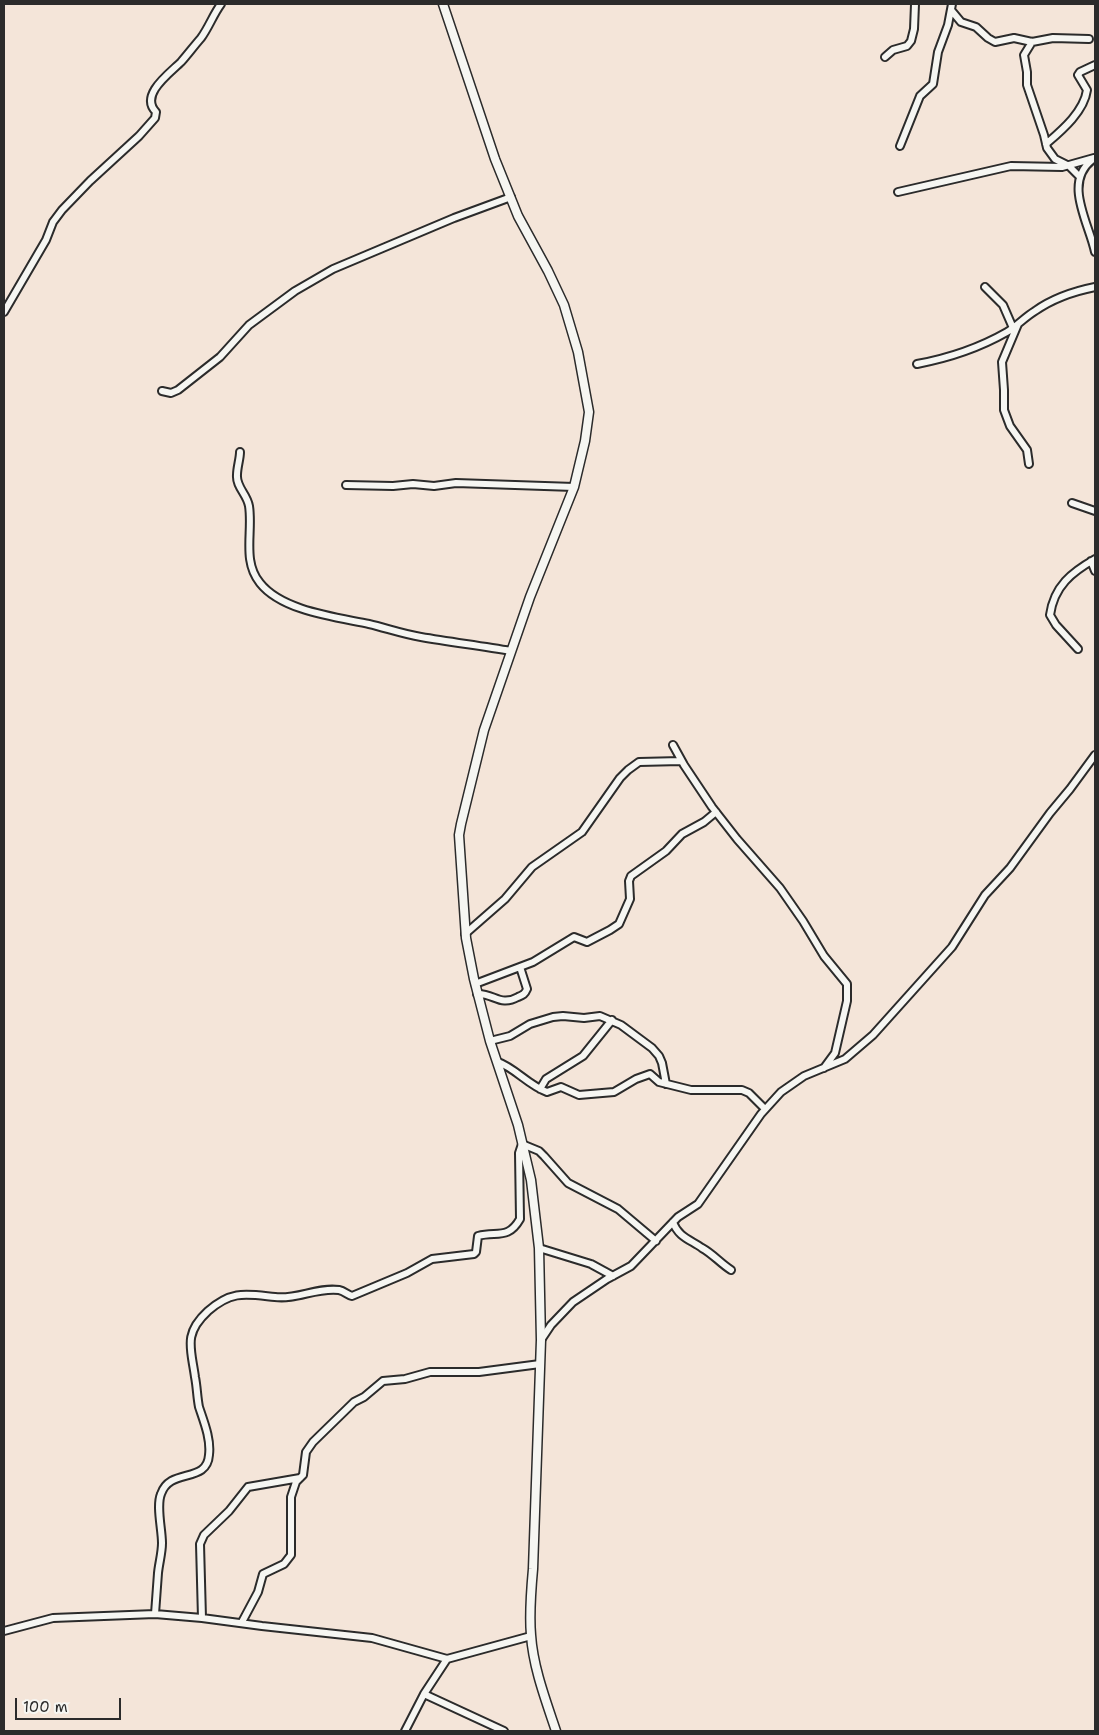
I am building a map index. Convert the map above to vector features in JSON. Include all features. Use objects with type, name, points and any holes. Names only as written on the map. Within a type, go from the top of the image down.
[{"type":"street","points":[[4,312],[46,240],[53,222],[62,210],[139,136],[154,118],[156,112],[151,106],[151,100],[158,85],[180,63],[203,35],[221,4]]},
{"type":"street","points":[[444,4],[495,160],[518,216],[564,305],[578,352],[589,412],[585,442],[574,487],[530,597],[484,730],[461,824],[459,843],[465,934],[477,994],[490,1042],[516,1119],[532,1180],[539,1248],[541,1340],[534,1551],[530,1600],[531,1636],[541,1688],[556,1731]]},
{"type":"street","points":[[884,57],[893,50],[907,46],[911,41],[914,29],[915,4]]},
{"type":"street","points":[[952,7],[961,22],[976,28],[995,42],[1020,38],[1032,42],[1058,38],[1089,39]]},
{"type":"street","points":[[900,146],[920,96],[932,84],[938,52],[948,25],[952,7]]},
{"type":"street","points":[[1032,42],[1024,55],[1027,85],[1047,148],[1055,159],[1068,166],[1080,177]]},
{"type":"street","points":[[1046,144],[1061,131],[1083,102],[1087,90],[1078,75],[1080,72],[1095,65]]},
{"type":"street","points":[[898,192],[1010,166],[1068,166],[1095,158]]},
{"type":"street","points":[[1095,158],[1082,170],[1078,190],[1095,252]]},
{"type":"street","points":[[162,391],[171,392],[178,390],[220,357],[249,325],[295,291],[333,269],[454,218],[510,197]]},
{"type":"street","points":[[985,287],[1003,305],[1013,328]]},
{"type":"street","points":[[917,364],[942,359],[962,352],[1013,328],[1036,311],[1054,301],[1084,289],[1095,287]]},
{"type":"street","points":[[1019,323],[1002,362],[1004,410],[1010,426],[1027,450],[1029,464]]},
{"type":"street","points":[[240,452],[237,475],[239,487],[248,500],[249,505],[251,522],[250,560],[253,573],[270,594],[293,605],[344,620],[419,636],[511,651]]},
{"type":"street","points":[[346,485],[393,486],[413,484],[434,486],[456,483],[574,487]]},
{"type":"street","points":[[1072,503],[1095,511]]},
{"type":"street","points":[[1078,649],[1056,625],[1050,615],[1051,607],[1069,576],[1093,560],[1095,570]]},
{"type":"street","points":[[673,745],[681,761],[716,812],[736,838],[776,882],[803,920],[824,956],[847,984],[847,1001],[835,1053],[824,1068]]},
{"type":"street","points":[[541,1340],[551,1325],[573,1302],[633,1264],[673,1222],[696,1205],[764,1109],[804,1076],[837,1064],[856,1051],[925,979],[952,947],[985,895],[1010,868],[1050,812],[1095,755]]},
{"type":"street","points":[[465,934],[505,899],[532,867],[582,832],[620,778],[635,764],[639,762],[681,761]]},
{"type":"street","points":[[475,984],[533,962],[574,937],[587,942],[616,927],[628,905],[631,876],[666,851],[682,834],[704,822],[716,812]]},
{"type":"street","points":[[477,994],[484,994],[496,1000],[510,1001],[522,996],[527,990],[520,967]]},
{"type":"street","points":[[490,1042],[510,1036],[530,1024],[553,1017],[584,1018],[600,1016],[628,1029],[652,1048],[659,1056],[666,1084]]},
{"type":"street","points":[[540,1089],[546,1079],[584,1056],[612,1020]]},
{"type":"street","points":[[498,1062],[547,1092],[561,1087],[579,1095],[614,1092],[636,1079],[650,1074],[659,1082],[691,1090],[742,1090],[748,1093],[764,1109]]},
{"type":"street","points":[[522,1144],[539,1151],[573,1187],[594,1195],[608,1205],[618,1209],[656,1240]]},
{"type":"street","points":[[155,1614],[162,1546],[160,1495],[164,1486],[170,1481],[203,1470],[210,1454],[206,1427],[199,1405],[190,1350],[193,1332],[200,1319],[214,1306],[232,1296],[246,1294],[281,1298],[332,1290],[352,1296],[407,1273],[432,1259],[474,1254],[476,1252],[478,1236],[503,1234],[515,1226],[520,1219],[519,1153],[522,1144]]},
{"type":"street","points":[[673,1222],[676,1230],[685,1238],[703,1248],[731,1270]]},
{"type":"street","points":[[539,1248],[584,1262],[613,1276]]},
{"type":"street","points":[[242,1622],[258,1592],[263,1574],[284,1564],[291,1555],[291,1496],[296,1482],[304,1472],[306,1452],[313,1442],[347,1407],[364,1397],[379,1383],[430,1372],[479,1372],[540,1364]]},
{"type":"street","points":[[202,1618],[200,1544],[204,1535],[229,1511],[248,1487],[301,1478]]},
{"type":"street","points":[[4,1632],[53,1618],[155,1614],[242,1622],[270,1627],[372,1638],[447,1659],[531,1636]]},
{"type":"street","points":[[405,1731],[424,1694],[447,1659]]},
{"type":"street","points":[[424,1694],[504,1731]]}]
